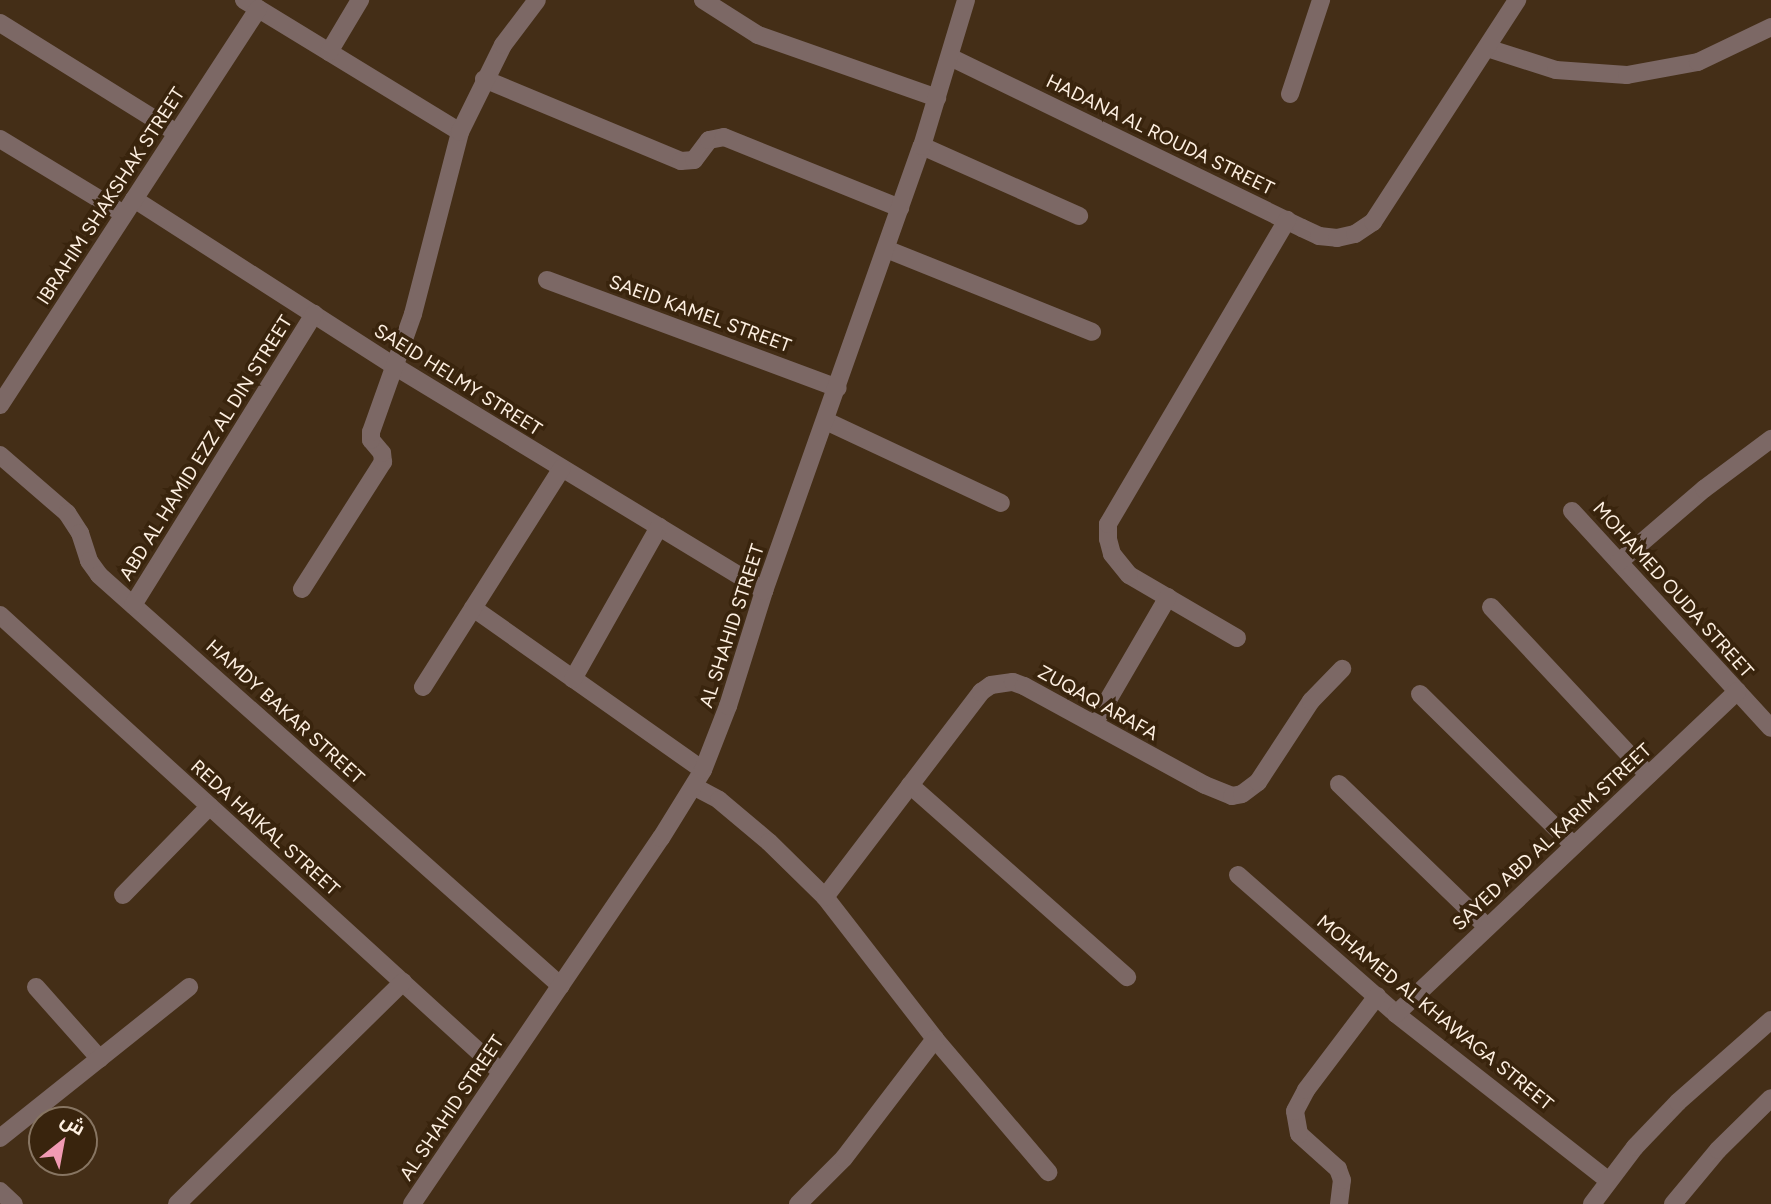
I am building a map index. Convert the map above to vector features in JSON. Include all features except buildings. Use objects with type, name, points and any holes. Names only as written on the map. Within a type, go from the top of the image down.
[{"type":"street","points":[[328,52],[360,0]]},
{"type":"street","points":[[302,590],[383,462],[382,453],[371,440],[371,432],[396,367],[460,132],[503,45],[537,0]]},
{"type":"street","points":[[703,0],[758,35],[937,98]]},
{"type":"street","name":"AL SHAHID STREET","points":[[412,1204],[695,787],[728,706],[764,591],[922,146],[966,0]]},
{"type":"street","points":[[1290,93],[1321,0]]},
{"type":"street","points":[[1517,0],[1487,48],[1556,70],[1627,75],[1698,62],[1769,34]]},
{"type":"street","points":[[251,4],[460,132]]},
{"type":"street","name":"IBRAHIM SHAKSHAK STREET","points":[[0,405],[177,133],[251,4]]},
{"type":"street","points":[[0,23],[177,133]]},
{"type":"street","name":"HADANA AL ROUDA STREET","points":[[950,57],[1319,236],[1337,238],[1355,234],[1373,222],[1390,200],[1487,48]]},
{"type":"street","points":[[484,79],[681,161],[694,160],[709,140],[724,137],[900,208]]},
{"type":"street","name":"SAEID HELMY STREET","points":[[0,139],[129,207],[314,314],[396,367],[764,591]]},
{"type":"street","points":[[922,146],[1079,216]]},
{"type":"street","points":[[1237,638],[1129,575],[1108,539],[1108,524],[1287,220]]},
{"type":"street","points":[[886,249],[1092,331]]},
{"type":"street","name":"SAEID KAMEL STREET","points":[[547,280],[838,388]]},
{"type":"street","name":"ABD AL HAMID EZZ AL DIN STREET","points":[[133,605],[314,314]]},
{"type":"street","points":[[826,421],[1001,503]]},
{"type":"street","points":[[1619,562],[1704,489],[1771,439]]},
{"type":"street","name":"HAMDY BAKAR STREET","points":[[0,455],[67,513],[80,533],[94,568],[133,605],[561,986]]},
{"type":"street","points":[[423,687],[562,468]]},
{"type":"street","name":"MOHAMED OUDA STREET","points":[[1572,511],[1771,728]]},
{"type":"street","points":[[573,679],[659,527]]},
{"type":"street","points":[[1094,724],[1168,597]]},
{"type":"street","points":[[1491,607],[1648,775]]},
{"type":"street","points":[[473,608],[702,770]]},
{"type":"street","name":"REDA HAIKAL STREET","points":[[0,615],[502,1072]]},
{"type":"street","name":"ZUQAQ ARAFA","points":[[825,897],[981,692],[990,685],[1013,682],[1024,686],[1223,794],[1242,794],[1258,782],[1311,701],[1342,669]]},
{"type":"street","name":"SAYED ABD AL KARIM STREET","points":[[1396,1014],[1737,691]]},
{"type":"street","points":[[1420,694],[1573,845]]},
{"type":"street","points":[[1339,784],[1486,926]]},
{"type":"street","points":[[910,785],[1127,977]]},
{"type":"street","points":[[695,787],[719,800],[769,842],[825,897],[935,1040],[1048,1172]]},
{"type":"street","points":[[123,895],[210,806]]},
{"type":"street","name":"MOHAMED AL KHAWAGA STREET","points":[[1238,875],[1396,1014],[1608,1180]]},
{"type":"street","points":[[177,1204],[403,982]]},
{"type":"street","points":[[36,987],[100,1059]]},
{"type":"street","points":[[0,1138],[189,987]]},
{"type":"street","points":[[1339,1204],[1342,1180],[1338,1169],[1299,1134],[1295,1111],[1306,1090],[1377,996]]},
{"type":"street","points":[[1592,1204],[1608,1180],[1678,1102],[1771,1020]]},
{"type":"street","points":[[807,1201],[844,1158],[935,1040]]},
{"type":"street","points":[[1673,1204],[1718,1150],[1771,1098]]},
{"type":"street","points":[[0,1191],[14,1204]]}]
